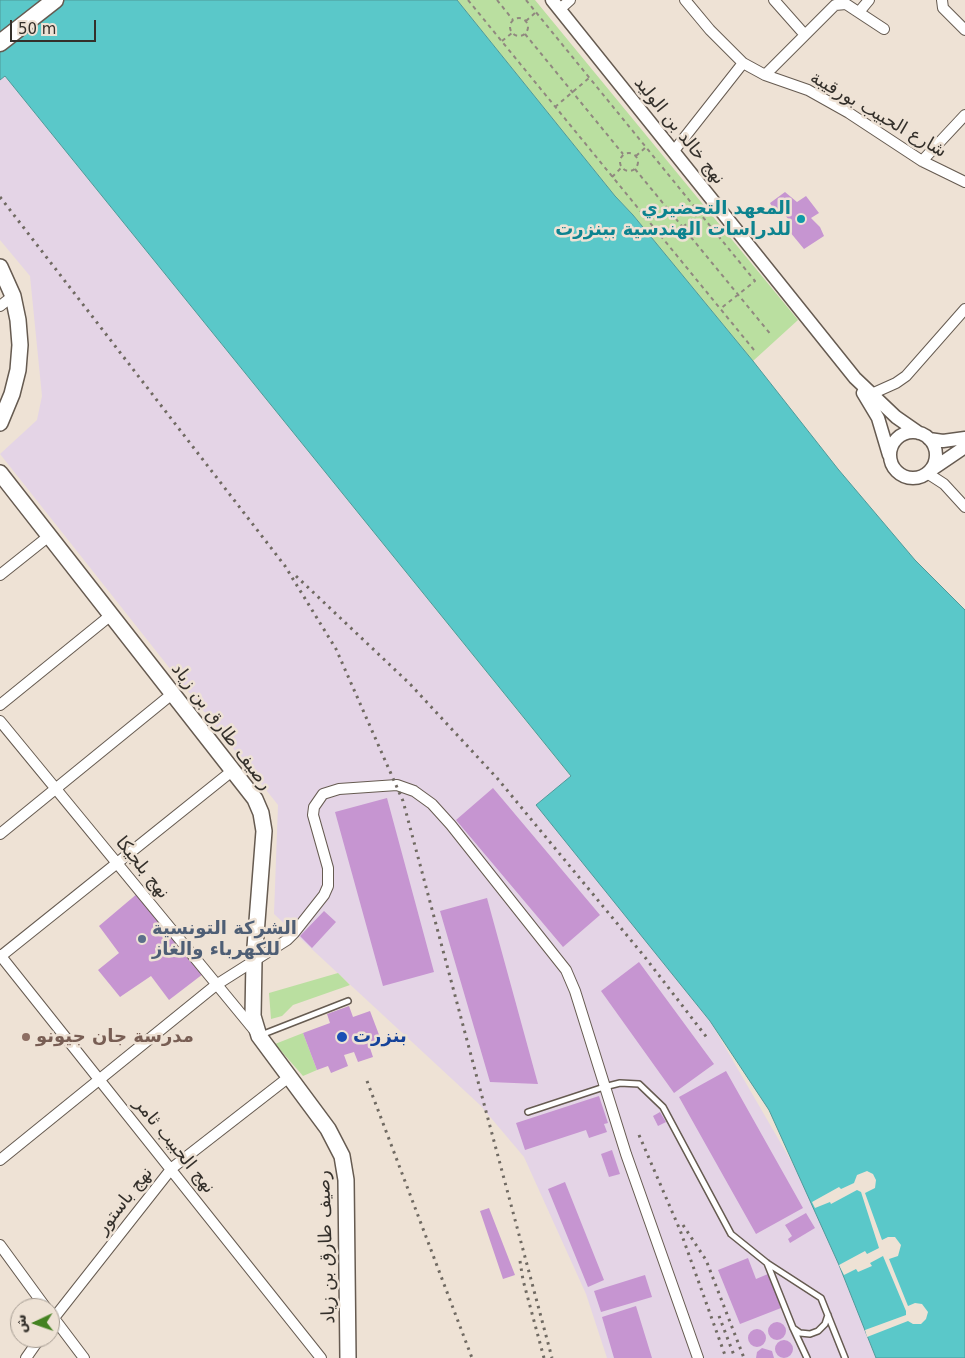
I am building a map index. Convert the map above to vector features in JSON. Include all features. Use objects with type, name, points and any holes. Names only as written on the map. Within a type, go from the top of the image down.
[{"type":"main road","points":[[0,35],[45,0]]},
{"type":"main road","points":[[0,43],[56,0]]},
{"type":"main road","points":[[0,267],[13,296],[18,320],[20,345],[18,370],[12,394],[0,423]]},
{"type":"main road","name":"رصيف طارق بن زياد","points":[[0,473],[255,799],[261,813],[264,831],[254,960],[252,1016],[258,1036],[328,1129],[339,1149],[345,1168],[348,1358]]},
{"type":"street","points":[[556,5],[570,0]]},
{"type":"street","name":"شارع الحبيب بورقيبة","points":[[685,0],[710,30],[743,63],[765,75],[808,90],[849,113],[922,161],[965,182]]},
{"type":"street","points":[[774,0],[805,35]]},
{"type":"street","points":[[859,12],[868,0]]},
{"type":"street","points":[[942,0],[943,8],[965,30]]},
{"type":"street","points":[[765,75],[835,5],[846,4],[884,29]]},
{"type":"street","name":"نهج خالد بن الوليد","points":[[556,5],[869,395],[896,417],[924,436]]},
{"type":"street","points":[[673,152],[743,63]]},
{"type":"street","points":[[922,161],[965,115]]},
{"type":"street","points":[[0,306],[13,296]]},
{"type":"street","points":[[869,395],[896,384],[906,376],[965,309]]},
{"type":"street","name":"نهج خالد بن الوليد","points":[[869,395],[890,458]]},
{"type":"street","points":[[965,438],[943,441],[924,436],[904,434],[898,438],[890,450],[890,458],[892,464],[901,475],[914,478],[929,472],[965,447]]},
{"type":"street","points":[[924,436],[933,444],[936,457],[929,472]]},
{"type":"street","points":[[929,472],[944,484],[965,507]]},
{"type":"street","points":[[0,574],[49,536]]},
{"type":"street","points":[[0,705],[111,615]]},
{"type":"street","points":[[0,834],[172,694]]},
{"type":"street","name":"نهج بلجيكا","points":[[0,721],[258,1036]]},
{"type":"street","points":[[0,956],[232,770]]},
{"type":"street","points":[[0,1160],[216,985],[287,940],[324,895],[328,886],[328,868],[313,815],[318,800],[330,791],[338,789],[397,785],[414,791],[432,804],[451,825],[566,970],[578,999],[604,1087],[698,1358]]},
{"type":"street","name":"نهج الحبيب ثامر","points":[[0,956],[172,1168],[321,1358]]},
{"type":"street","name":"نهج باستور","points":[[60,1307],[172,1168],[289,1077]]},
{"type":"street","points":[[0,1245],[39,1298]]},
{"type":"street","points":[[60,1329],[84,1358]]},
{"type":"lane","points":[[258,1036],[348,1001]]},
{"type":"lane","points":[[528,1112],[604,1087],[620,1083],[639,1084],[663,1107],[726,1228],[767,1263],[822,1298],[844,1358]]},
{"type":"lane","points":[[767,1263],[792,1328],[807,1358]]},
{"type":"lane","points":[[792,1328],[800,1333],[810,1334],[818,1331],[828,1315]]},
{"type":"path","points":[[468,0],[754,350]]},
{"type":"path","points":[[497,0],[513,20]]},
{"type":"path","points":[[526,0],[755,281],[720,309]]},
{"type":"path","points":[[526,21],[536,12]]},
{"type":"path","points":[[519,18],[526,21],[528,26],[525,34],[519,36],[512,32],[510,25],[513,20],[519,18]]},
{"type":"path","points":[[502,42],[512,32]]},
{"type":"path","points":[[525,34],[623,154]]},
{"type":"path","points":[[554,106],[590,78]]},
{"type":"path","points":[[636,156],[646,147]]},
{"type":"path","points":[[622,168],[629,171],[635,169],[638,164],[636,156],[631,153],[623,154]]},
{"type":"path","points":[[622,168],[620,160],[623,154]]},
{"type":"path","points":[[612,176],[622,168]]},
{"type":"path","points":[[635,169],[772,336]]},
{"type":"path","points":[[683,227],[699,213]]},
{"type":"shaded area","points":[[5,76],[571,777],[537,805],[710,1021],[805,1185],[876,1358],[607,1358],[586,1294],[524,1157],[480,1105],[274,914],[278,805],[0,454],[37,420],[42,396],[30,276],[0,240],[0,80]]},
{"type":"green space","points":[[457,0],[535,0],[798,320],[753,361],[633,215],[615,196]]},
{"type":"green space","points":[[338,973],[350,985],[293,1005],[282,1016],[271,1019],[269,993]]},
{"type":"green space","points":[[303,1033],[317,1070],[303,1076],[275,1044]]},
{"type":"water","points":[[0,0],[457,0],[615,196],[633,215],[753,361],[838,469],[915,560],[965,610],[965,1358],[876,1358],[839,1265],[769,1110],[710,1021],[536,805],[571,776],[5,76],[0,80]]},
{"type":"pier","points":[[867,1171],[873,1174],[876,1180],[875,1188],[865,1193],[882,1240],[888,1237],[895,1237],[901,1245],[898,1256],[889,1259],[908,1306],[915,1303],[922,1304],[928,1312],[926,1319],[921,1324],[913,1324],[908,1321],[867,1337],[865,1330],[906,1315],[906,1311],[883,1256],[870,1263],[872,1266],[858,1272],[856,1269],[844,1275],[839,1265],[865,1251],[867,1254],[879,1248],[861,1192],[857,1190],[831,1204],[830,1202],[815,1208],[812,1202],[839,1187],[841,1189],[854,1183],[857,1175]]},
{"type":"building","name":"المعهد التحضيري للدراسات الهندسية ببنزرت","points":[[785,192],[797,202],[806,196],[819,213],[811,218],[820,227],[824,236],[804,249],[785,226],[790,221],[783,213],[776,214],[770,203]]},
{"type":"building","points":[[493,788],[600,915],[563,947],[456,820]]},
{"type":"building","points":[[387,798],[434,972],[383,986],[335,812]]},
{"type":"building","name":"الشركة التونسية للكهرباء والغاز","points":[[138,893],[203,974],[169,1000],[151,976],[120,997],[98,970],[119,953],[99,926]]},
{"type":"building","points":[[487,898],[538,1084],[490,1082],[440,911]]},
{"type":"building","points":[[324,911],[336,922],[312,948],[300,936]]},
{"type":"building","points":[[639,962],[714,1064],[674,1093],[601,991]]},
{"type":"building","name":"بنزرت","points":[[349,1006],[353,1017],[370,1011],[381,1040],[369,1045],[373,1057],[358,1062],[354,1052],[344,1055],[348,1066],[331,1073],[328,1066],[317,1070],[303,1033],[330,1023],[327,1014]]},
{"type":"building","points":[[726,1071],[803,1208],[756,1234],[679,1097]]},
{"type":"building","points":[[599,1096],[608,1123],[604,1124],[607,1132],[589,1138],[586,1130],[525,1150],[516,1123]]},
{"type":"building","points":[[660,1112],[666,1122],[658,1126],[653,1116]]},
{"type":"building","points":[[612,1150],[620,1174],[609,1177],[601,1154]]},
{"type":"building","points":[[565,1182],[604,1280],[588,1287],[548,1189]]},
{"type":"building","points":[[489,1208],[515,1275],[503,1279],[480,1211]]},
{"type":"building","points":[[806,1213],[815,1228],[790,1243],[788,1239],[792,1236],[785,1225]]},
{"type":"building","points":[[748,1258],[756,1279],[768,1274],[781,1308],[740,1324],[718,1270]]},
{"type":"building","points":[[645,1275],[652,1297],[601,1312],[594,1291]]},
{"type":"building","points":[[636,1306],[652,1358],[614,1358],[602,1317]]},
{"type":"building","points":[[777,1322],[783,1325],[786,1331],[783,1337],[777,1340],[771,1337],[768,1331],[771,1325]]},
{"type":"building","points":[[757,1329],[763,1332],[766,1338],[763,1344],[757,1347],[751,1344],[748,1338],[751,1332]]},
{"type":"building","points":[[784,1340],[790,1343],[793,1349],[790,1355],[784,1358],[778,1355],[775,1349],[778,1343]]},
{"type":"building","points":[[762,1348],[772,1351],[774,1358],[756,1358],[757,1352]]},
{"type":"railway","points":[[0,197],[285,566],[336,649],[403,801],[552,1358]]},
{"type":"railway","points":[[296,576],[410,684],[497,778],[644,956],[708,1039]]},
{"type":"railway","points":[[367,1081],[472,1358]]},
{"type":"railway","points":[[639,1135],[680,1230],[726,1358]]},
{"type":"railway","points":[[683,1225],[706,1260],[744,1358]]},
{"type":"railway","points":[[520,1261],[523,1280],[544,1358]]},
{"type":"railway","points":[[719,1316],[735,1358]]},
{"type":"place","name":"المعهد التحضيري للدراسات الهندسية ببنزرت","points":[[801,219]]},
{"type":"place","name":"الشركة التونسية للكهرباء والغاز","points":[[142,939]]},
{"type":"place","name":"مدرسة جان جيونو","points":[[26,1037]]},
{"type":"place","name":"بنزرت","points":[[342,1037]]}]
